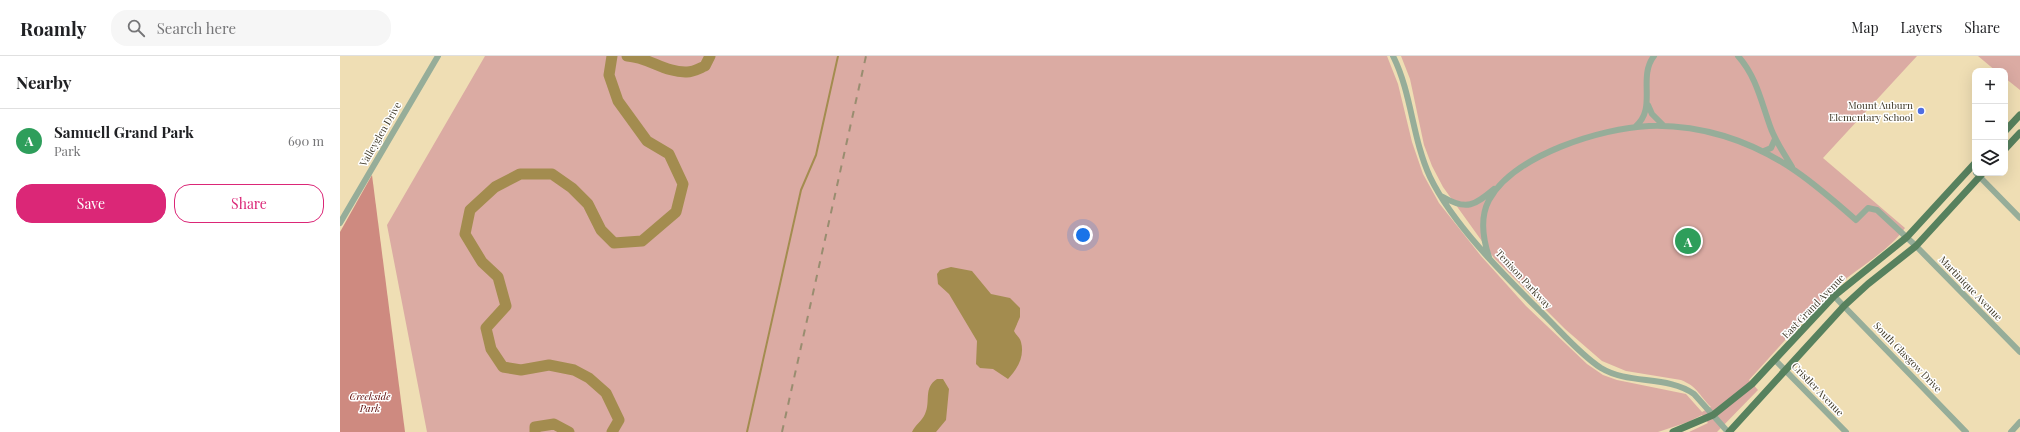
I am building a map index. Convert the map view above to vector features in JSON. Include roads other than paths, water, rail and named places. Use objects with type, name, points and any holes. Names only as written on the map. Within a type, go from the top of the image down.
[{"type":"main road","points":[[2008,128],[2020,115]]},
{"type":"main road","points":[[2008,146],[2020,133]]},
{"type":"main road","name":"East Grand Avenue","points":[[1673,432],[1713,415],[1752,384],[1834,296],[1907,237],[1972,175]]},
{"type":"main road","points":[[1729,432],[1844,306],[1868,284],[1916,246],[1972,176]]},
{"type":"street","name":"Valleyglen Drive","points":[[340,223],[438,56]]},
{"type":"street","name":"Tenison Parkway","points":[[1392,56],[1405,87],[1422,155],[1430,176],[1441,197],[1489,257],[1560,331],[1601,368],[1623,376],[1671,384],[1687,389],[1729,432]]},
{"type":"street","points":[[1635,127],[1642,122],[1648,106],[1648,70],[1654,56]]},
{"type":"street","points":[[1738,56],[1746,65],[1760,92],[1775,139],[1793,168]]},
{"type":"street","points":[[1648,106],[1652,114],[1664,126]]},
{"type":"street","points":[[1441,197],[1456,204],[1471,205],[1478,203],[1501,183],[1525,166],[1565,144],[1591,136],[1635,127],[1664,126],[1711,133],[1764,151],[1793,168]]},
{"type":"street","points":[[1764,151],[1770,148],[1775,139]]},
{"type":"street","name":"Martinique Avenue","points":[[1793,168],[1810,180],[1856,220],[1864,211],[1872,208],[1877,210],[1907,237],[2020,352]]},
{"type":"street","points":[[1981,176],[2020,218]]},
{"type":"street","points":[[1489,257],[1484,237],[1484,219],[1489,200],[1501,183]]},
{"type":"street","name":"South Glasgow Drive","points":[[1834,296],[1966,432]]},
{"type":"street","name":"Cristler Avenue","points":[[1775,360],[1846,432]]},
{"type":"street","points":[[2011,432],[2020,422]]},
{"type":"waterway","points":[[612,56],[609,75],[618,101],[647,141],[669,154],[683,184],[676,212],[642,241],[614,243],[601,230],[588,204],[572,188],[552,174],[520,174],[495,187],[470,210],[465,234],[482,262],[498,277],[506,306],[486,328],[491,349],[503,367],[521,370],[549,365],[574,370],[589,378],[606,393],[619,420],[612,432]]},
{"type":"waterway","points":[[627,56],[642,59],[679,72],[694,71],[705,66],[710,56]]},
{"type":"waterway","points":[[747,432],[801,190],[816,155],[838,56]]},
{"type":"waterway","points":[[535,432],[535,427],[554,424],[569,432]]},
{"type":"railway","points":[[782,432],[866,56]]},
{"type":"place","name":"Mount Auburn Elementary School","points":[[1921,111]]},
{"type":"place","name":"Samuell Grand Park","points":[[1688,241]]},
{"type":"park label","name":"Creekside Park","points":[[370,402]]}]
